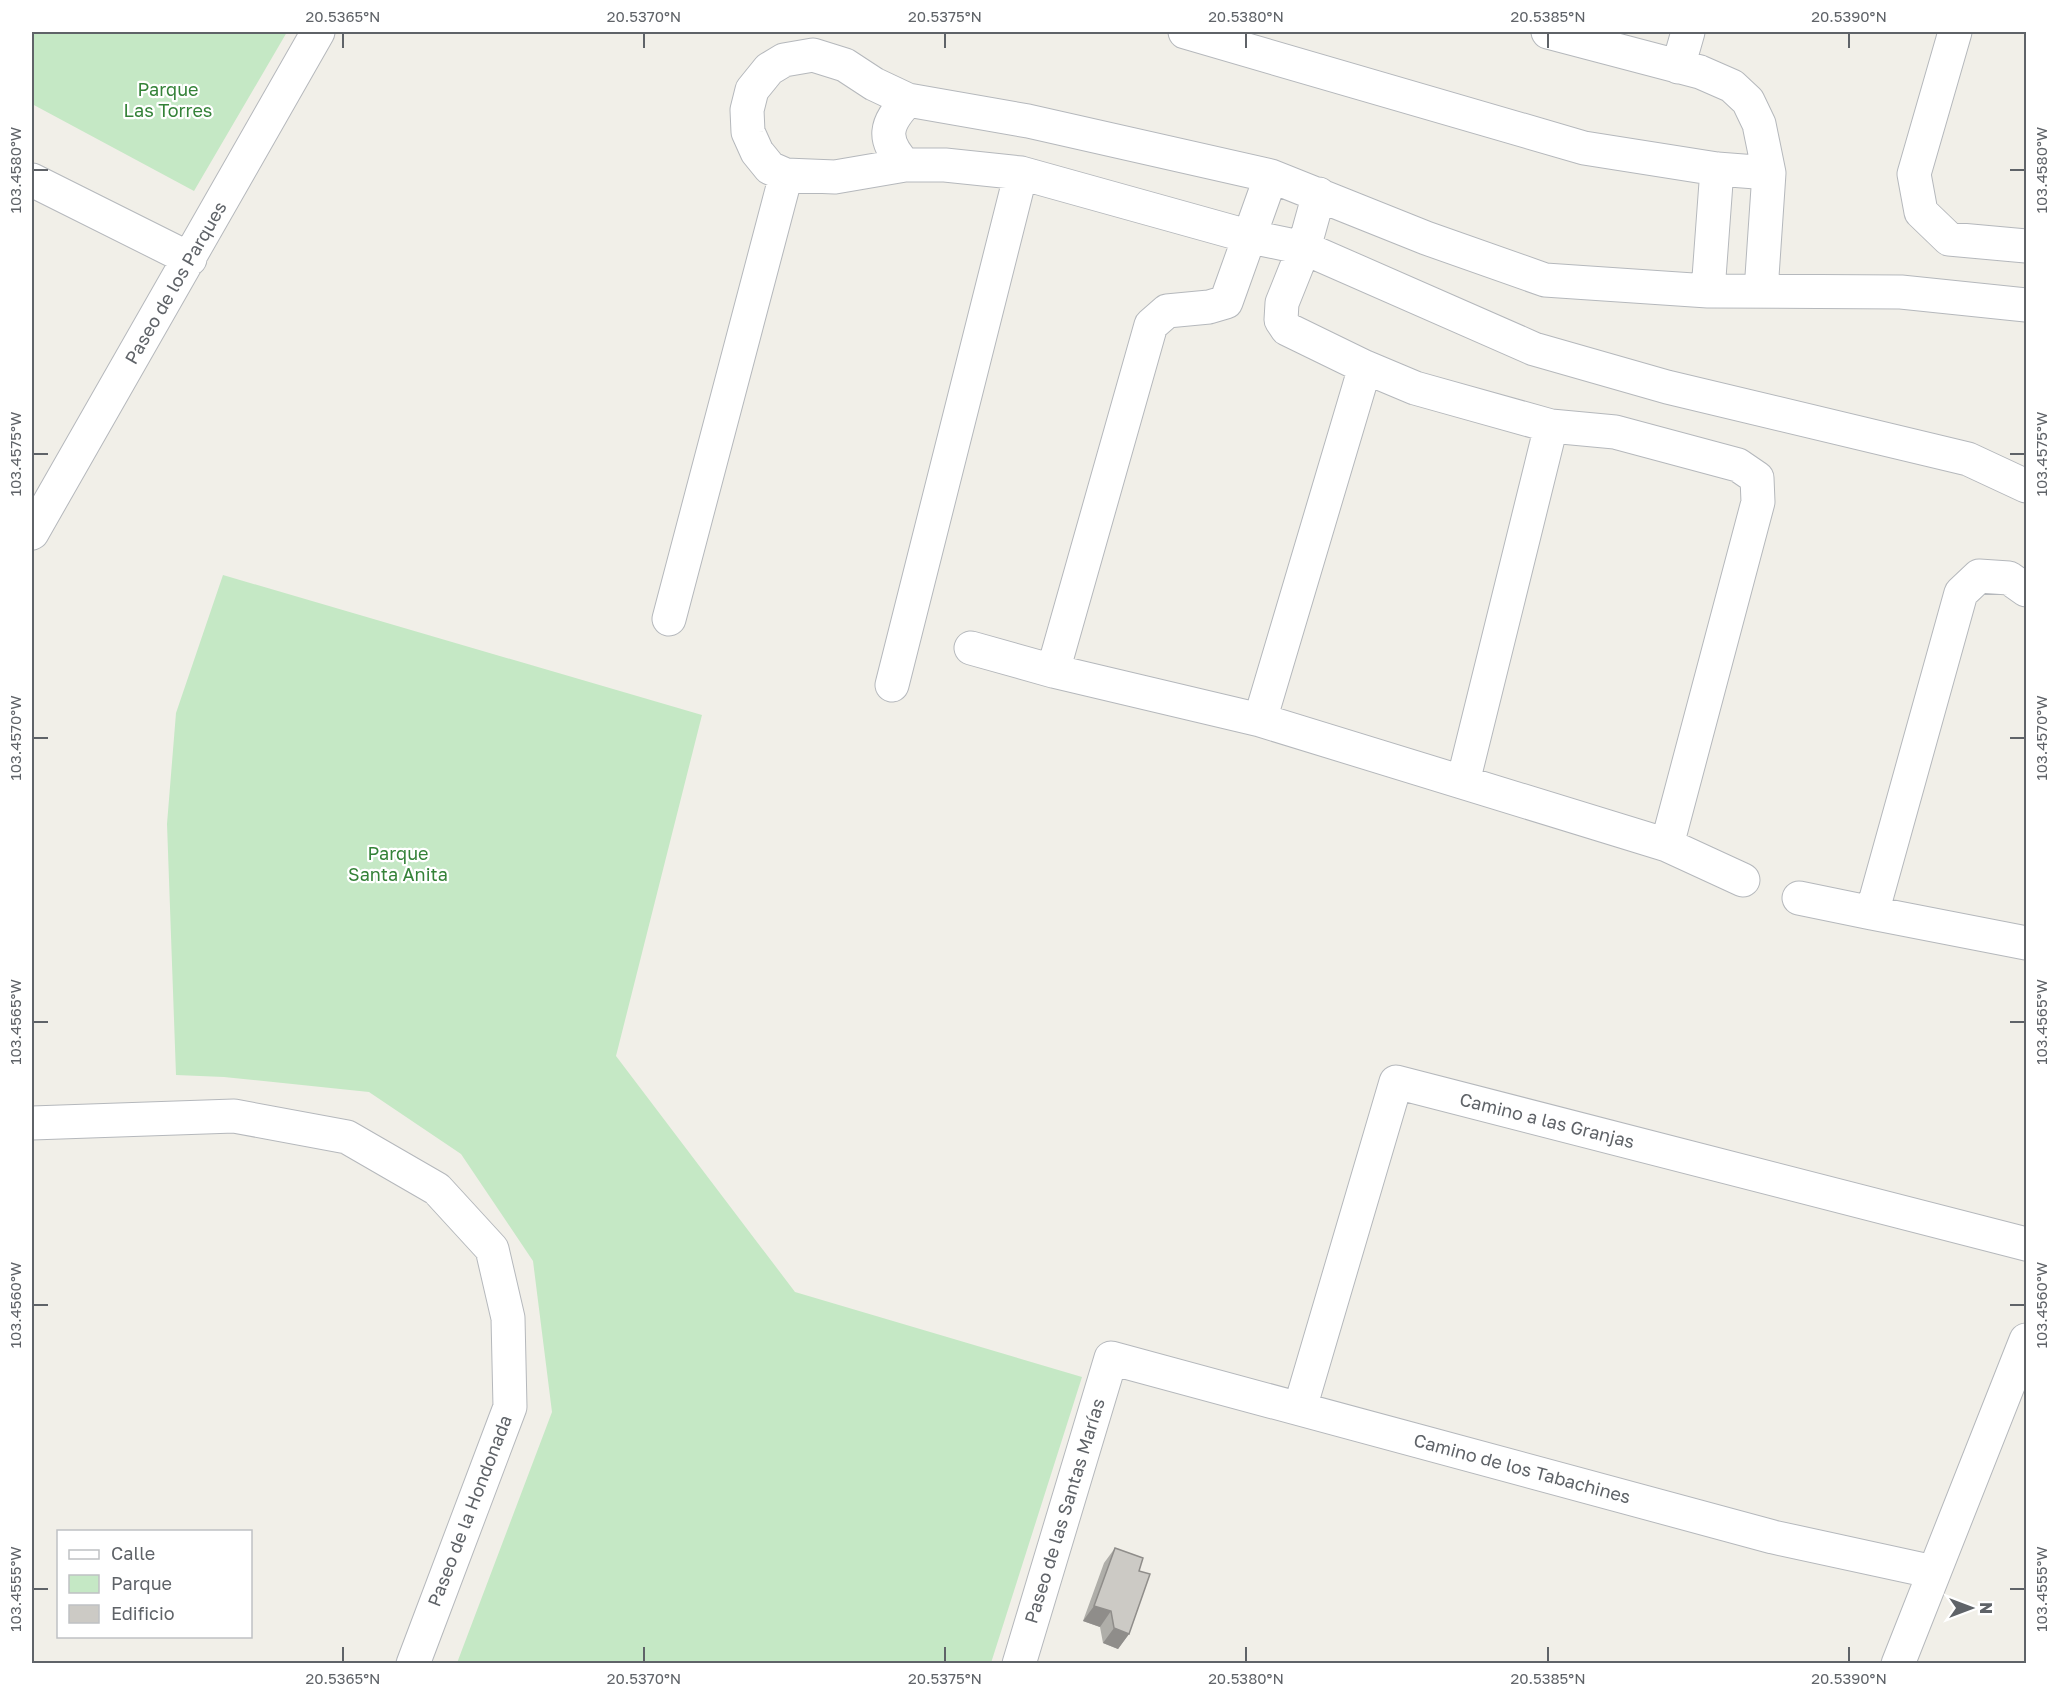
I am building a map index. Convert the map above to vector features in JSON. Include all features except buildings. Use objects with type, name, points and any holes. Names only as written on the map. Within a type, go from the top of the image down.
[{"type":"street","name":"Paseo de los Parques","points":[[32,532],[318,32]]},
{"type":"street","points":[[1185,32],[1584,148],[1717,169],[1769,173]]},
{"type":"street","points":[[1548,32],[1678,67],[1732,86],[1748,101],[1759,124],[1769,173],[1761,291]]},
{"type":"street","points":[[1678,67],[1688,32]]},
{"type":"street","points":[[1955,32],[1914,174],[1921,212],[1949,239],[2026,246]]},
{"type":"street","points":[[2026,305],[1901,292],[1708,291],[1545,280],[1426,238],[1271,176],[1028,121],[908,100],[890,93],[857,71],[831,59],[801,55],[784,60],[769,69],[752,90],[747,110],[748,132],[757,152],[770,168],[786,175],[836,177],[905,165],[945,165],[1021,173],[1251,237],[1304,248],[1534,349],[1667,387],[1968,459],[2026,486]]},
{"type":"street","points":[[905,165],[893,152],[888,138],[895,114],[908,100]]},
{"type":"street","points":[[1708,291],[1717,169]]},
{"type":"street","points":[[892,685],[1021,173]]},
{"type":"street","points":[[669,619],[786,175]]},
{"type":"street","points":[[1053,671],[1151,325],[1167,311],[1209,307],[1226,302],[1271,176]]},
{"type":"street","points":[[32,180],[190,259]]},
{"type":"street","points":[[1319,194],[1304,248],[1282,303],[1281,320],[1287,329],[1365,367],[1415,388],[1551,426],[1615,432],[1738,465],[1756,478],[1758,502],[1667,845]]},
{"type":"street","points":[[1260,720],[1365,367]]},
{"type":"street","points":[[1463,782],[1551,426]]},
{"type":"street","points":[[1872,913],[1961,593],[1979,576],[2009,578],[2026,590]]},
{"type":"street","points":[[971,648],[1053,671],[1260,720],[1667,845],[1743,880]]},
{"type":"street","points":[[1799,898],[2026,943]]},
{"type":"street","name":"Camino a las Granjas","points":[[1300,1407],[1396,1082],[2026,1244]]},
{"type":"street","name":"Paseo de la Hondonada","points":[[32,1123],[234,1116],[347,1137],[437,1189],[492,1249],[508,1318],[510,1407],[413,1664]]},
{"type":"street","points":[[1898,1664],[2026,1340]]},
{"type":"street","name":"Camino de los Tabachines","points":[[1111,1358],[1300,1407],[1773,1538],[1934,1572]]},
{"type":"street","name":"Paseo de las Santas Marías","points":[[1019,1664],[1111,1358]]},
{"type":"green space","name":"Parque Las Torres","points":[[32,32],[287,32],[194,191],[32,104]]},
{"type":"green space","name":"Parque Santa Anita","points":[[223,575],[702,715],[616,1056],[795,1292],[1082,1377],[991,1663],[457,1663],[552,1412],[533,1261],[461,1154],[369,1092],[224,1077],[176,1075],[167,824],[176,713]]}]
